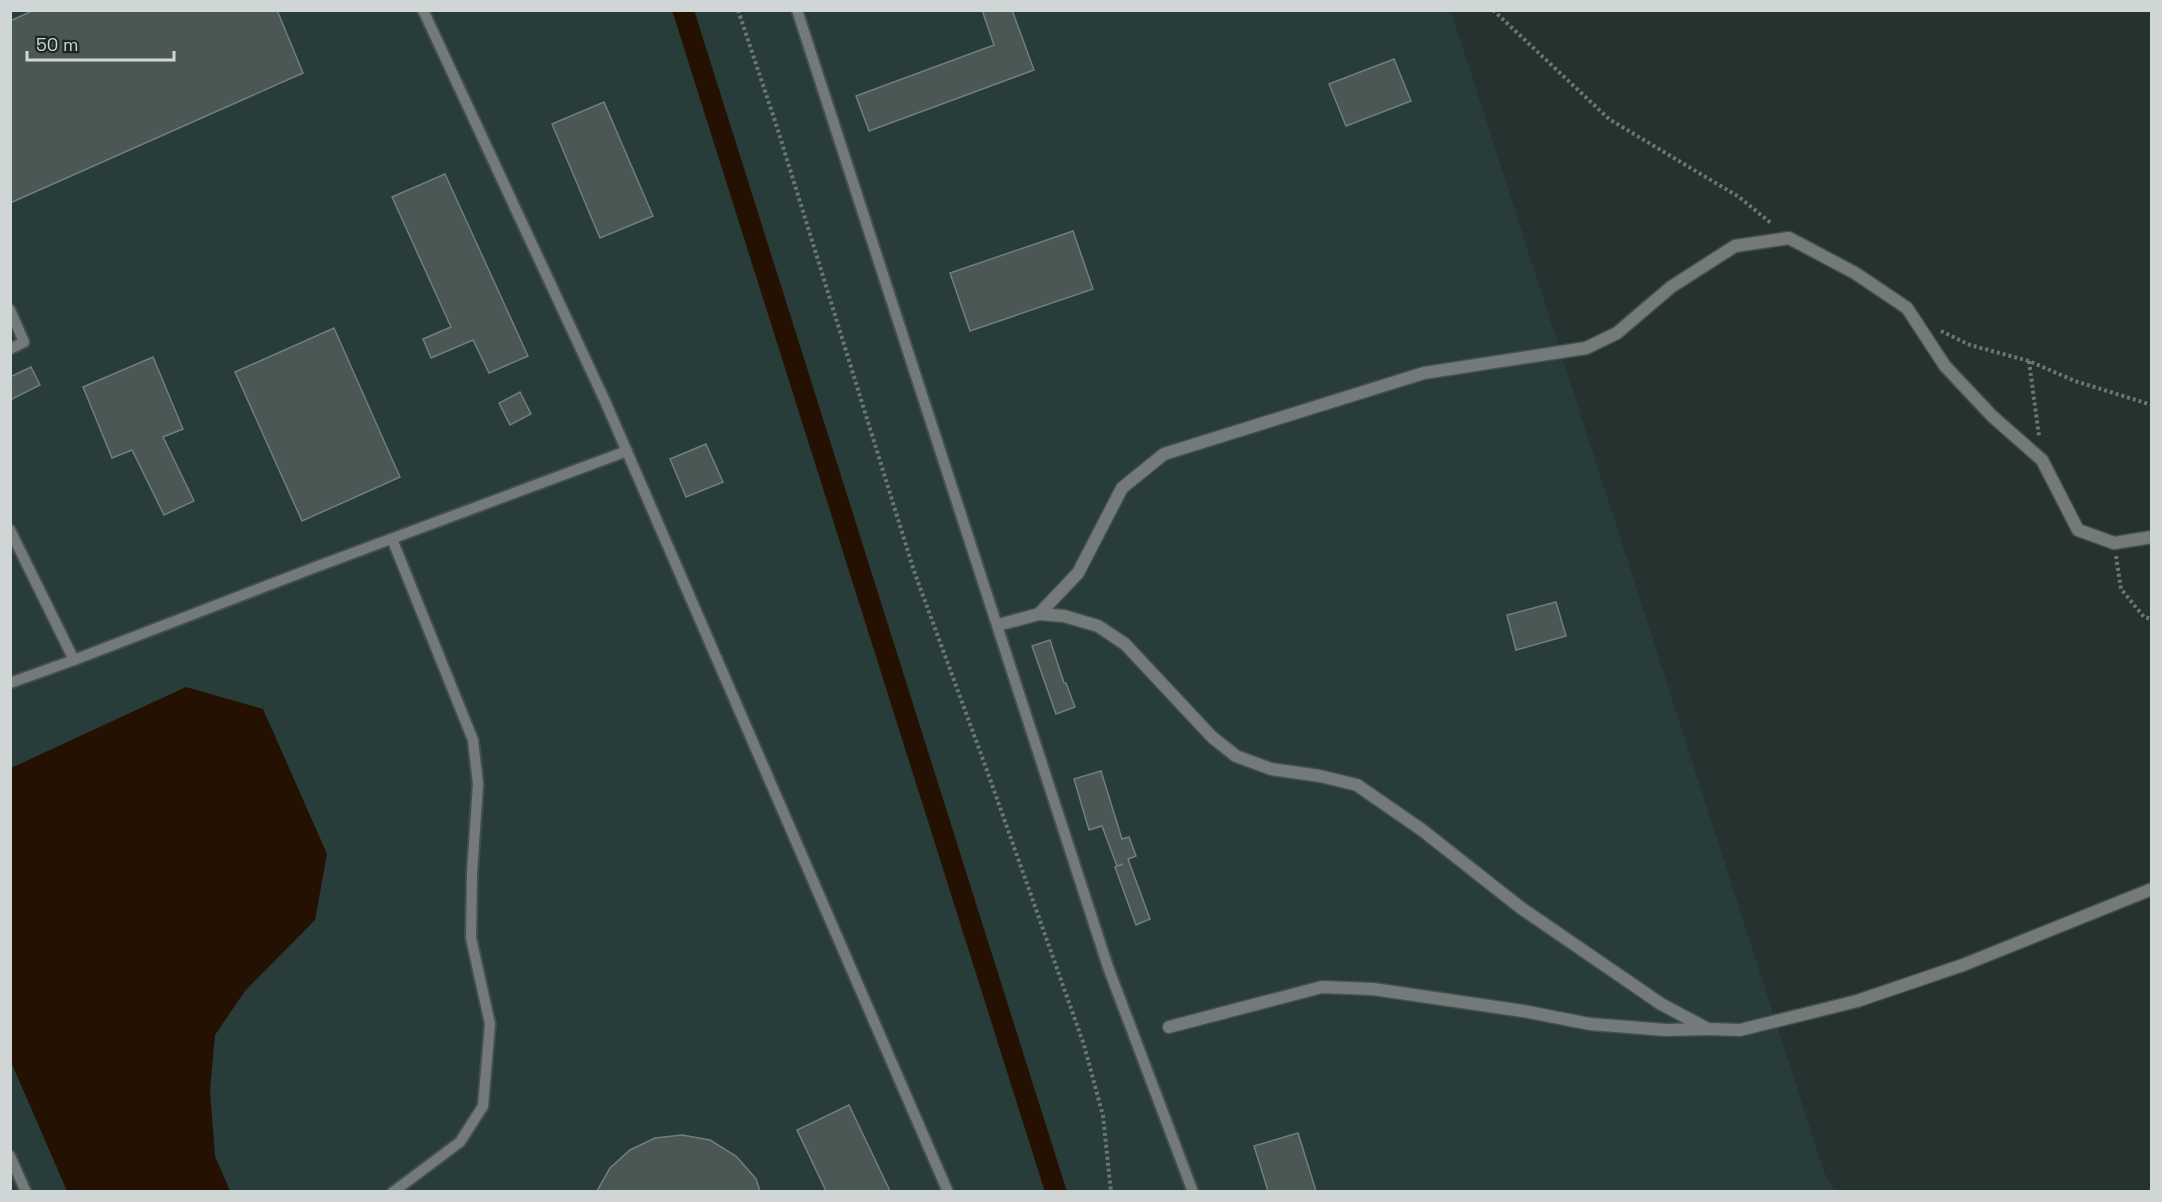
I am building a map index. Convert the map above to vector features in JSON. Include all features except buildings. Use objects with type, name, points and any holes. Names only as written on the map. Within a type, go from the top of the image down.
[{"type":"street","points":[[1039,614],[1078,573],[1122,488],[1164,454],[1424,373],[1586,348],[1617,333],[1671,287],[1735,246],[1789,238],[1855,273],[1907,308],[1945,366],[1992,416],[2042,460],[2078,530],[2114,543],[2151,537]]},
{"type":"street","points":[[998,625],[1039,614],[1064,616],[1098,626],[1125,644],[1212,737],[1236,756],[1271,769],[1320,776],[1357,785],[1422,830],[1521,908],[1661,1004],[1708,1029]]},
{"type":"street","points":[[1169,1028],[1322,987],[1373,989],[1523,1011],[1590,1024],[1666,1030],[1740,1030],[1857,1001],[1963,965],[2151,889]]},
{"type":"lane","points":[[423,10],[627,451],[948,1191]]},
{"type":"lane","points":[[797,10],[1108,967],[1193,1191]]},
{"type":"lane","points":[[10,310],[24,342],[10,349]]},
{"type":"lane","points":[[10,682],[74,660],[627,451]]},
{"type":"lane","points":[[10,530],[74,660]]},
{"type":"lane","points":[[392,539],[473,740],[478,784],[472,873],[471,938],[490,1024],[483,1106],[460,1142],[393,1191]]},
{"type":"lane","points":[[10,1156],[26,1191]]},
{"type":"path","points":[[738,10],[776,124],[914,571],[1084,1045],[1103,1116],[1111,1191]]},
{"type":"path","points":[[1493,10],[1609,119],[1739,197],[1789,238]]},
{"type":"path","points":[[1913,317],[1970,345],[2029,361],[2075,381],[2151,405]]},
{"type":"path","points":[[2029,361],[2042,460]]},
{"type":"path","points":[[2114,543],[2121,589],[2144,617],[2151,620]]},
{"type":"shaded area","points":[[10,11],[1451,11],[1824,1172],[1835,1191],[11,1191]]},
{"type":"shaded area","points":[[186,687],[263,709],[327,854],[315,920],[245,991],[215,1035],[210,1091],[215,1156],[230,1191],[67,1191],[11,1062],[11,768]]},
{"type":"waterway","points":[[683,10],[1056,1192]]}]
